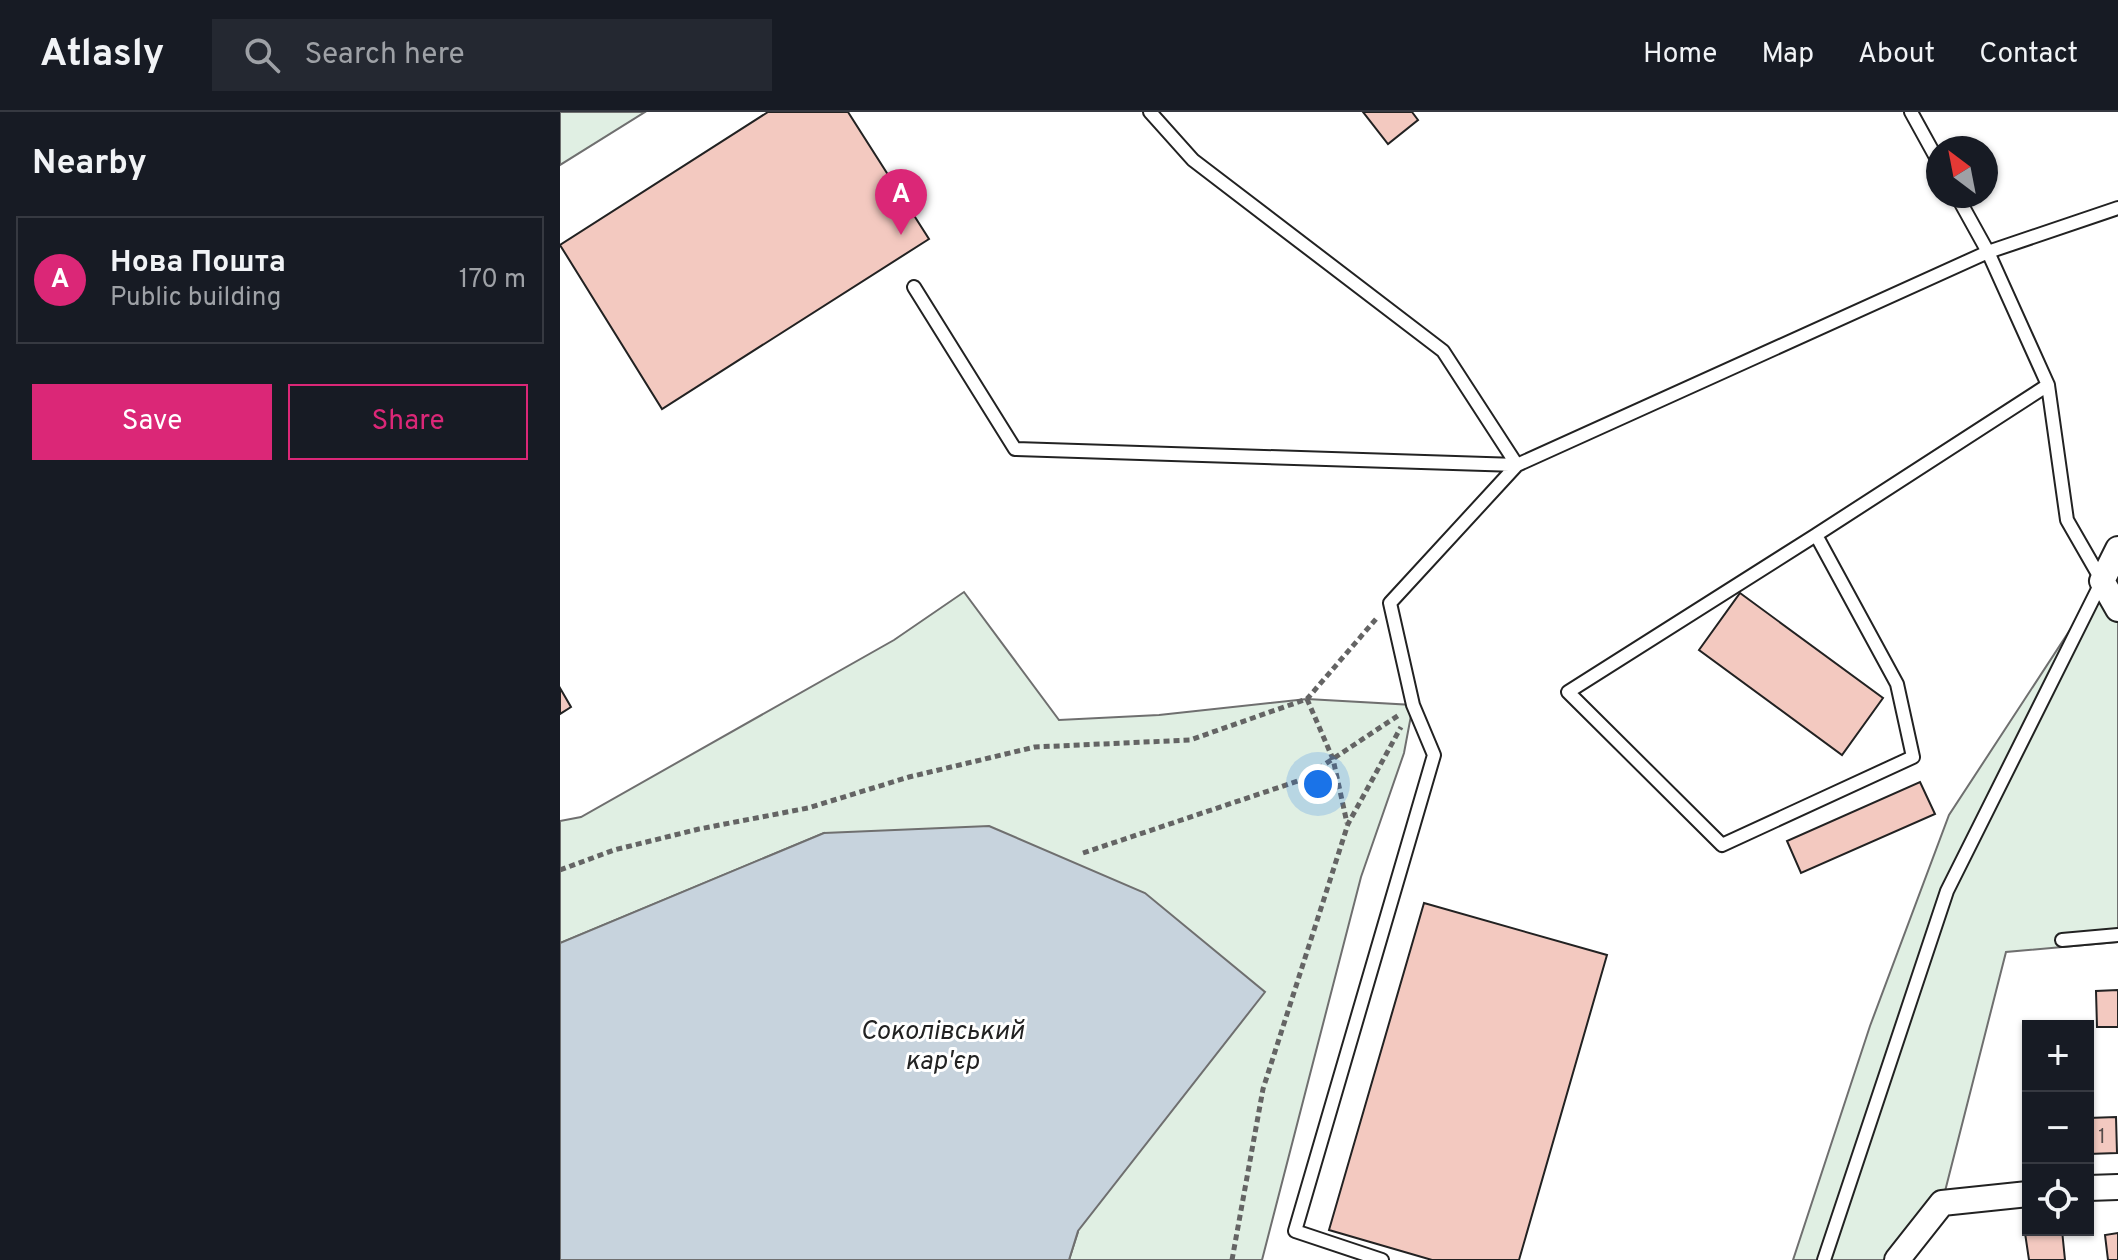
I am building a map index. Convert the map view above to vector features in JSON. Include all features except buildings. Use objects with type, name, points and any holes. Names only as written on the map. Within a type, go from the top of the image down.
[{"type":"street","points":[[2118,549],[2102,581],[2118,609]]},
{"type":"street","points":[[2094,1188],[2118,1187]]},
{"type":"street","points":[[1897,1260],[1942,1203],[2022,1195]]},
{"type":"lane","points":[[1150,112],[1193,160],[1443,351],[1517,465]]},
{"type":"lane","points":[[1911,112],[1926,139]]},
{"type":"lane","points":[[1824,1260],[1947,891],[2102,581],[2067,520],[2048,385],[1988,252],[1964,208]]},
{"type":"lane","points":[[1382,1260],[1295,1231],[1434,755],[1413,705],[1390,603],[1517,465],[1988,252],[2118,208]]},
{"type":"lane","points":[[914,287],[1015,449],[1517,465]]},
{"type":"lane","points":[[1816,535],[1897,684],[1913,757],[1722,845],[1568,692],[2048,385]]},
{"type":"lane","points":[[2062,940],[2118,935]]},
{"type":"path","points":[[560,870],[614,850],[699,829],[808,808],[909,777],[1035,747],[1190,740],[1307,699],[1390,603]]},
{"type":"path","points":[[1307,699],[1333,759],[1348,824]]},
{"type":"path","points":[[1083,853],[1301,780],[1413,705]]},
{"type":"path","points":[[1232,1260],[1263,1089],[1348,824],[1413,705]]},
{"type":"green space","points":[[560,112],[645,112],[560,165]]},
{"type":"green space","points":[[2102,581],[2118,609],[2118,942],[2006,952],[1942,1203],[1897,1260],[1793,1260],[1870,1026],[1949,815]]},
{"type":"green space","points":[[964,592],[1059,720],[1159,715],[1307,699],[1413,705],[1404,753],[1361,877],[1262,1260],[1069,1260],[1078,1232],[824,833],[560,943],[560,821],[581,817],[894,640]]},
{"type":"water","name":"Соколівський кар'єр","points":[[989,826],[1145,893],[1265,992],[1078,1231],[1069,1260],[560,1260],[560,943],[824,833]]},
{"type":"place","name":"Нова Пошта","points":[[901,235]]}]
